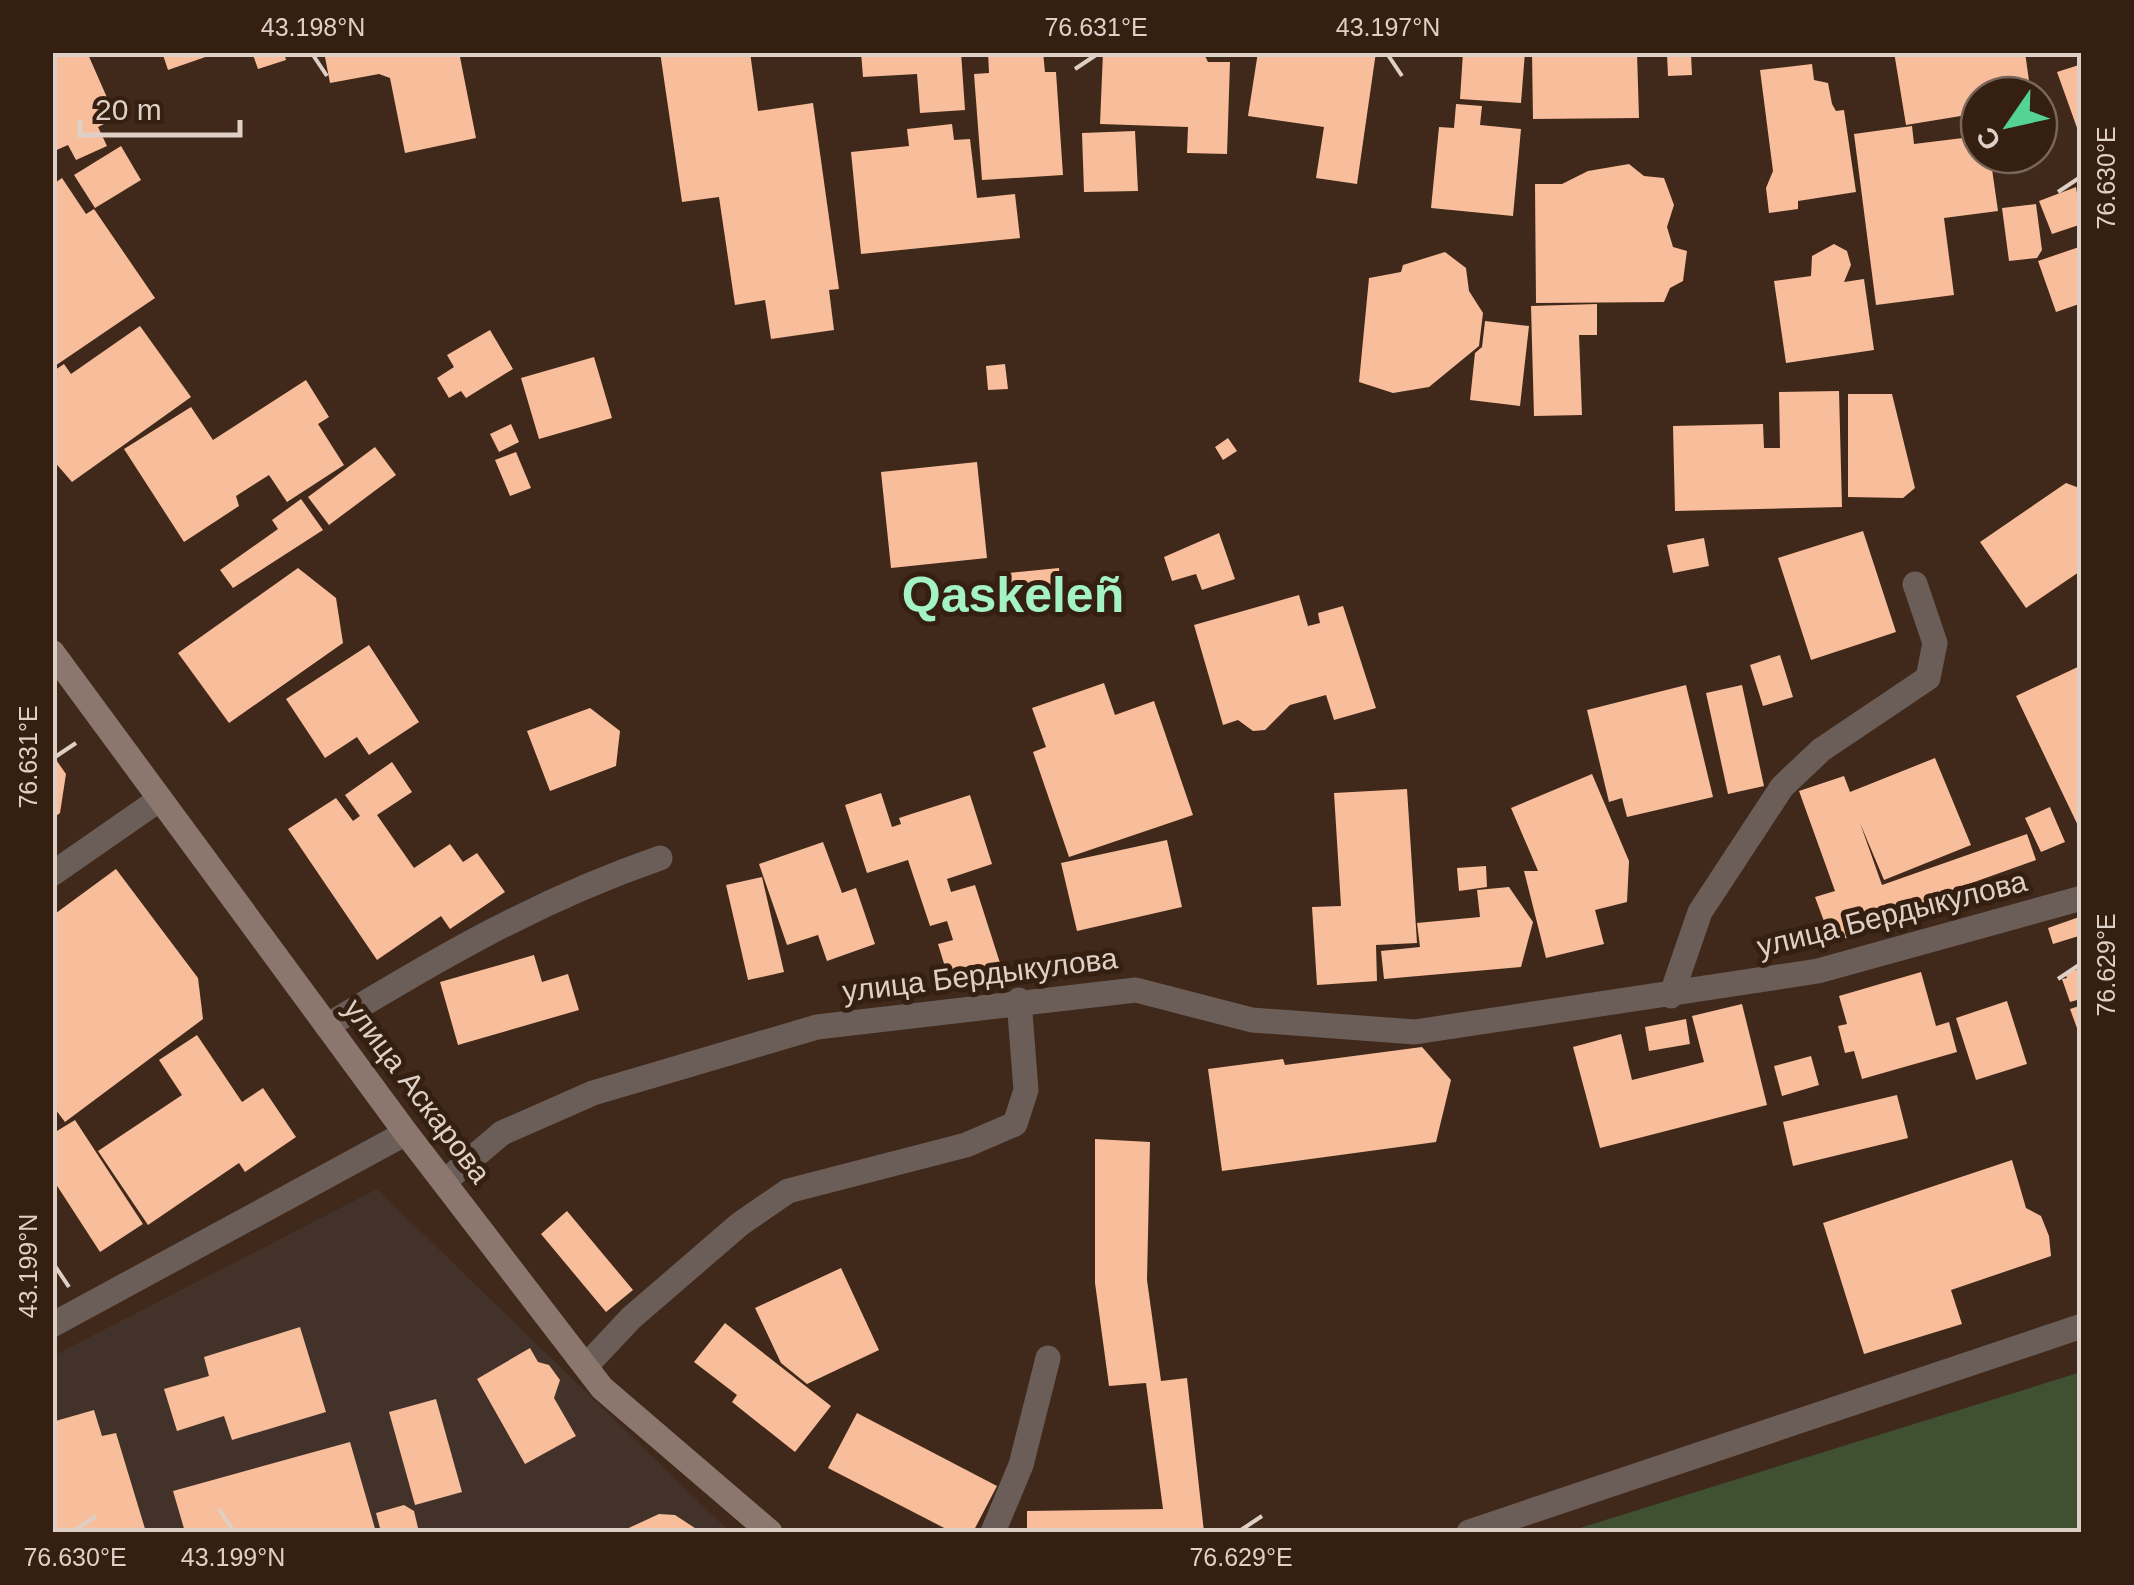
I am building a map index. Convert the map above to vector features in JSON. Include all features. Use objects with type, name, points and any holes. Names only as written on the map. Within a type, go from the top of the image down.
[{"type":"main road","name":"улица Аскарова","points":[[52,652],[406,1133],[602,1388],[754,1527]]},
{"type":"street","points":[[1671,996],[1700,912],[1782,787],[1822,750],[1928,678],[1935,643],[1915,584]]},
{"type":"street","points":[[52,874],[160,799]]},
{"type":"street","points":[[327,1026],[475,936],[584,885],[660,858]]},
{"type":"street","name":"улица Бердыкулова","points":[[444,1182],[502,1133],[593,1093],[817,1027],[1019,1000],[1136,990],[1252,1020],[1415,1032],[1818,971],[2082,898]]},
{"type":"street","points":[[586,1366],[632,1318],[740,1224],[788,1191],[966,1144],[1014,1124],[1026,1090],[1019,1000]]},
{"type":"street","points":[[52,1325],[406,1133]]},
{"type":"street","points":[[1469,1532],[2082,1326]]},
{"type":"street","points":[[993,1532],[1021,1465],[1048,1358]]},
{"type":"shaded area","points":[[377,1189],[730,1532],[53,1532],[53,1356]]},
{"type":"green space","points":[[2081,1372],[2081,1532],[1567,1532]]},
{"type":"building","points":[[52,52],[87,52],[116,118],[98,127],[107,146],[76,160],[68,145],[52,152]]},
{"type":"building","points":[[162,52],[217,52],[217,53],[168,70]]},
{"type":"building","points":[[252,52],[284,52],[286,60],[258,69]]},
{"type":"building","points":[[324,52],[459,52],[476,138],[405,153],[390,78],[379,74],[330,83]]},
{"type":"building","points":[[660,52],[750,52],[758,111],[813,103],[839,289],[829,290],[834,330],[771,339],[765,300],[735,305],[719,197],[682,202]]},
{"type":"building","points":[[861,52],[961,52],[965,110],[920,113],[917,74],[863,77]]},
{"type":"building","points":[[988,52],[1043,52],[1045,72],[1056,72],[1063,175],[982,180],[974,74],[989,73]]},
{"type":"building","points":[[1103,52],[1203,52],[1208,62],[1230,62],[1227,154],[1187,153],[1188,127],[1100,124]]},
{"type":"building","points":[[1258,52],[1376,52],[1357,184],[1316,178],[1324,127],[1248,116]]},
{"type":"building","points":[[1463,52],[1525,52],[1521,103],[1460,99]]},
{"type":"building","points":[[1532,52],[1637,52],[1639,118],[1533,119]]},
{"type":"building","points":[[1894,52],[2025,52],[2028,75],[1959,75],[1959,116],[1906,125]]},
{"type":"building","points":[[1667,54],[1691,54],[1692,75],[1668,76]]},
{"type":"building","points":[[1812,64],[1814,80],[1828,83],[1836,111],[1844,110],[1856,192],[1798,201],[1798,209],[1769,213],[1766,188],[1773,171],[1760,70]]},
{"type":"building","points":[[2082,64],[2082,139],[2081,139],[2057,72]]},
{"type":"building","points":[[1456,104],[1482,106],[1480,125],[1521,129],[1513,216],[1431,208],[1439,127],[1454,128]]},
{"type":"building","points":[[952,124],[954,140],[970,139],[977,198],[1015,194],[1020,238],[861,254],[851,152],[909,146],[907,129]]},
{"type":"building","points":[[1912,126],[1914,144],[1959,138],[1959,175],[1993,175],[1998,211],[1944,218],[1954,295],[1876,305],[1854,134]]},
{"type":"building","points":[[1135,131],[1138,191],[1084,192],[1082,133]]},
{"type":"building","points":[[121,146],[141,180],[95,208],[74,175]]},
{"type":"building","points":[[1629,164],[1644,176],[1664,178],[1674,205],[1667,227],[1673,247],[1687,251],[1683,281],[1670,288],[1664,302],[1536,303],[1535,184],[1562,184],[1588,171]]},
{"type":"building","points":[[62,178],[86,214],[94,209],[155,298],[52,368],[52,185]]},
{"type":"building","points":[[2076,187],[2082,224],[2052,234],[2039,201]]},
{"type":"building","points":[[2036,204],[2042,250],[2037,258],[2009,261],[2002,208]]},
{"type":"building","points":[[1834,244],[1847,251],[1851,265],[1844,282],[1864,279],[1874,350],[1786,363],[1774,281],[1811,276],[1812,256]]},
{"type":"building","points":[[2082,246],[2082,303],[2056,312],[2038,261]]},
{"type":"building","points":[[1445,252],[1466,268],[1469,291],[1483,313],[1479,346],[1429,387],[1393,393],[1359,382],[1369,278],[1401,272],[1403,265]]},
{"type":"building","points":[[1597,304],[1597,335],[1579,335],[1582,415],[1534,416],[1531,306]]},
{"type":"building","points":[[1485,321],[1529,326],[1520,406],[1470,400],[1475,353],[1482,347]]},
{"type":"building","points":[[140,326],[191,397],[72,482],[52,459],[52,372],[64,364],[71,374]]},
{"type":"building","points":[[490,330],[513,369],[466,398],[461,391],[449,398],[437,378],[454,367],[447,355]]},
{"type":"building","points":[[594,357],[612,418],[539,439],[521,378]]},
{"type":"building","points":[[1005,364],[1008,389],[988,390],[986,366]]},
{"type":"building","points":[[306,380],[329,417],[318,424],[344,465],[287,502],[269,475],[236,496],[239,506],[184,542],[124,449],[191,407],[213,440]]},
{"type":"building","points":[[1839,391],[1842,507],[1675,511],[1673,426],[1763,424],[1764,448],[1780,448],[1779,392]]},
{"type":"building","points":[[1848,394],[1892,394],[1915,488],[1903,498],[1848,497]]},
{"type":"building","points":[[511,424],[519,442],[499,452],[490,434]]},
{"type":"building","points":[[1228,438],[1237,451],[1223,460],[1215,447]]},
{"type":"building","points":[[375,447],[396,475],[329,525],[308,497]]},
{"type":"building","points":[[516,452],[531,488],[510,496],[495,460]]},
{"type":"building","points":[[977,462],[987,558],[891,568],[881,472]]},
{"type":"building","points":[[2066,483],[2082,489],[2082,570],[2026,608],[1980,542]]},
{"type":"building","points":[[301,499],[323,530],[233,588],[220,570],[278,529],[272,520]]},
{"type":"building","points":[[1863,531],[1896,632],[1811,660],[1778,558]]},
{"type":"building","points":[[1219,533],[1235,579],[1202,590],[1196,574],[1172,581],[1164,557]]},
{"type":"building","points":[[1704,538],[1709,566],[1673,573],[1667,545]]},
{"type":"building","points":[[298,568],[336,598],[343,643],[229,723],[178,653]]},
{"type":"building","points":[[1059,568],[1060,589],[1012,594],[1009,573]]},
{"type":"building","points":[[1299,595],[1308,626],[1320,623],[1318,613],[1343,606],[1376,708],[1334,720],[1326,695],[1290,705],[1265,730],[1253,731],[1238,720],[1223,725],[1194,625]]},
{"type":"building","points":[[369,645],[419,722],[369,755],[357,737],[325,758],[286,699]]},
{"type":"building","points":[[1780,655],[1793,697],[1763,706],[1750,665]]},
{"type":"building","points":[[2082,665],[2082,834],[2016,696]]},
{"type":"building","points":[[1104,683],[1115,715],[1154,701],[1193,815],[1069,857],[1033,752],[1046,747],[1032,708]]},
{"type":"building","points":[[1686,685],[1713,797],[1627,817],[1622,798],[1609,802],[1587,710]]},
{"type":"building","points":[[1742,685],[1764,786],[1728,794],[1706,693]]},
{"type":"building","points":[[590,708],[620,731],[616,766],[550,791],[527,731]]},
{"type":"building","points":[[52,754],[66,774],[60,813],[52,819]]},
{"type":"building","points":[[1935,758],[1971,845],[1884,880],[1860,823],[1882,885],[2027,834],[2036,860],[1935,896],[1938,905],[1832,943],[1815,897],[1835,891],[1799,791],[1844,776],[1850,792]]},
{"type":"building","points":[[392,762],[412,792],[377,815],[414,868],[450,844],[463,862],[477,853],[505,892],[450,929],[441,916],[377,960],[288,829],[336,798],[353,821],[360,816],[345,795]]},
{"type":"building","points":[[1592,774],[1629,861],[1627,902],[1595,910],[1604,944],[1546,958],[1524,871],[1538,871],[1511,808]]},
{"type":"building","points":[[1407,789],[1417,943],[1376,945],[1377,981],[1317,985],[1312,907],[1341,906],[1334,793]]},
{"type":"building","points":[[881,793],[892,827],[901,824],[899,818],[970,795],[992,864],[947,879],[951,892],[975,885],[1001,966],[950,983],[938,944],[953,940],[947,921],[930,926],[908,860],[867,873],[845,805]]},
{"type":"building","points":[[2050,807],[2065,842],[2041,852],[2025,818]]},
{"type":"building","points":[[1167,840],[1182,907],[1077,931],[1061,863]]},
{"type":"building","points":[[823,842],[842,893],[856,888],[875,944],[827,961],[818,935],[787,945],[759,864]]},
{"type":"building","points":[[1486,866],[1487,887],[1459,891],[1457,868]]},
{"type":"building","points":[[116,869],[198,978],[203,1019],[65,1122],[52,1105],[52,916]]},
{"type":"building","points":[[762,877],[784,972],[748,980],[726,885]]},
{"type":"building","points":[[1509,887],[1533,922],[1521,967],[1384,979],[1381,951],[1420,947],[1417,923],[1480,917],[1477,890]]},
{"type":"building","points":[[2082,916],[2082,935],[2053,944],[2048,928]]},
{"type":"building","points":[[534,955],[542,982],[568,974],[579,1010],[458,1045],[440,982]]},
{"type":"building","points":[[2082,968],[2081,1039],[2070,1009],[2079,1006],[2077,1000],[2070,1002],[2062,979],[2067,978],[2065,973]]},
{"type":"building","points":[[1921,972],[1936,1026],[1949,1022],[1957,1052],[1862,1079],[1854,1051],[1845,1053],[1838,1026],[1847,1024],[1839,996]]},
{"type":"building","points":[[2007,1001],[2027,1064],[1976,1080],[1956,1018]]},
{"type":"building","points":[[1742,1004],[1767,1105],[1600,1148],[1573,1047],[1621,1034],[1632,1080],[1704,1062],[1692,1016]]},
{"type":"building","points":[[1686,1019],[1690,1044],[1649,1051],[1645,1027]]},
{"type":"building","points":[[197,1035],[242,1102],[263,1088],[296,1137],[245,1172],[239,1163],[148,1225],[98,1151],[182,1095],[159,1060]]},
{"type":"building","points":[[1422,1047],[1451,1080],[1436,1142],[1222,1171],[1208,1069],[1283,1059],[1285,1065]]},
{"type":"building","points":[[1811,1056],[1819,1085],[1782,1096],[1774,1066]]},
{"type":"building","points":[[1897,1095],[1908,1138],[1793,1166],[1783,1122]]},
{"type":"building","points":[[75,1120],[143,1224],[100,1252],[52,1178],[52,1134]]},
{"type":"building","points":[[1095,1139],[1150,1142],[1147,1280],[1161,1381],[1187,1378],[1204,1532],[1027,1532],[1027,1511],[1163,1509],[1146,1383],[1109,1386],[1095,1283]]},
{"type":"building","points":[[2012,1160],[2026,1208],[2041,1216],[2051,1256],[1951,1290],[1962,1324],[1864,1354],[1823,1223]]},
{"type":"building","points":[[567,1211],[633,1290],[606,1312],[541,1234]]},
{"type":"building","points":[[841,1268],[879,1350],[807,1384],[781,1363],[755,1308]]},
{"type":"building","points":[[725,1323],[831,1406],[795,1452],[732,1402],[737,1395],[694,1362]]},
{"type":"building","points":[[300,1327],[326,1412],[232,1440],[224,1416],[177,1431],[164,1389],[209,1376],[204,1357]]},
{"type":"building","points":[[530,1348],[538,1362],[549,1365],[560,1380],[554,1398],[576,1436],[525,1464],[477,1379]]},
{"type":"building","points":[[436,1399],[462,1492],[415,1505],[389,1412]]},
{"type":"building","points":[[94,1410],[102,1436],[116,1433],[146,1532],[52,1532],[52,1422]]},
{"type":"building","points":[[857,1413],[997,1486],[973,1532],[952,1532],[828,1468]]},
{"type":"building","points":[[350,1442],[376,1532],[185,1532],[173,1491]]},
{"type":"building","points":[[404,1505],[414,1511],[419,1532],[381,1532],[376,1513]]},
{"type":"building","points":[[659,1514],[675,1515],[701,1532],[620,1532]]},
{"type":"district","name":"Qaskeleñ","points":[[1013,594]]}]
